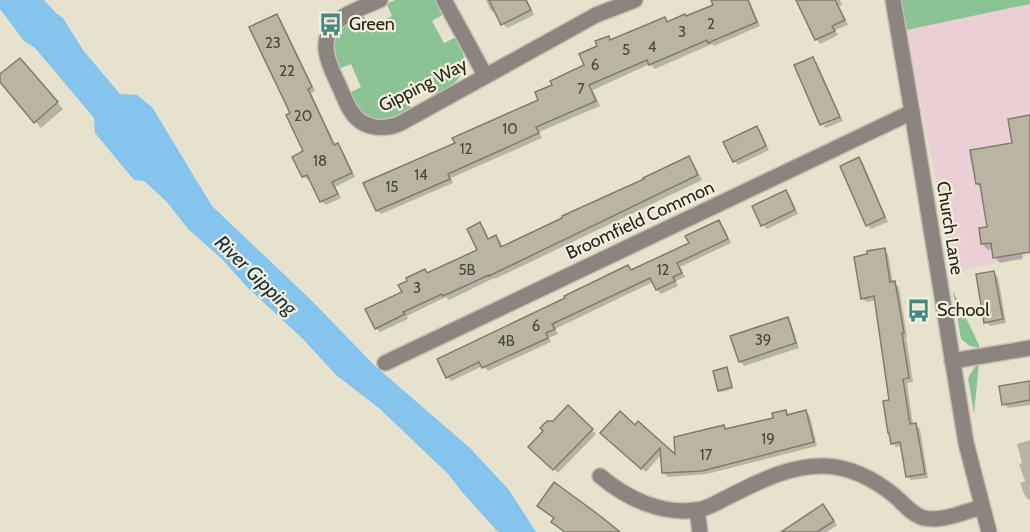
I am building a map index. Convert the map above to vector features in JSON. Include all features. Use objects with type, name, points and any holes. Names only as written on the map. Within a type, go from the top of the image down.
[{"type":"street","name":"Gipping Way","points":[[380,0],[336,22],[327,39],[326,54],[351,111],[361,122],[385,129],[596,15],[635,0]]},
{"type":"street","name":"Gipping Way","points":[[444,0],[485,75]]},
{"type":"street","name":"Church Lane","points":[[892,0],[966,443],[989,532]]},
{"type":"street","name":"Broomfield Common","points":[[385,363],[912,112]]},
{"type":"street","points":[[952,361],[1030,348]]},
{"type":"street","points":[[600,476],[626,495],[647,504],[672,510],[697,510],[773,476],[792,470],[824,466],[855,471],[882,486],[915,514],[925,518],[945,517],[982,507]]},
{"type":"street","points":[[697,510],[700,532]]},
{"type":"shaded area","points":[[1030,4],[1030,255],[954,273],[906,30]]},
{"type":"green space","points":[[395,0],[435,0],[444,14],[432,21],[444,43],[456,37],[464,57],[464,65],[458,79],[435,97],[428,85],[406,97],[412,109],[384,120],[370,119],[358,110],[349,93],[361,87],[351,64],[339,69],[335,59],[334,43],[336,36],[346,24],[354,19],[363,15],[369,27],[392,16],[387,4]]},
{"type":"green space","points":[[901,0],[1030,0],[1030,4],[906,30]]},
{"type":"green space","points":[[953,291],[979,348],[970,346],[961,339]]},
{"type":"green space","points":[[979,363],[974,414],[968,378]]},
{"type":"water","name":"River Gipping","points":[[0,0],[44,0],[63,18],[83,50],[120,94],[137,95],[152,107],[212,206],[311,300],[374,365],[470,448],[509,490],[536,532],[498,532],[448,474],[380,409],[336,375],[303,339],[246,286],[223,260],[188,229],[166,201],[144,181],[134,180],[95,133],[94,118],[35,48],[24,41],[0,9]]},
{"type":"building","points":[[489,0],[526,0],[531,10],[501,25]]},
{"type":"building","points":[[711,0],[748,0],[757,22],[649,65],[647,60],[589,85],[596,101],[536,127],[539,133],[448,174],[450,179],[376,211],[363,183],[455,143],[452,138],[538,100],[535,92],[552,85],[550,81],[584,65],[579,54],[597,46],[595,41],[609,36],[610,40],[665,17],[667,22],[685,14],[686,16],[713,5]]},
{"type":"building","points":[[796,0],[835,0],[845,20],[832,26],[835,31],[815,40]]},
{"type":"building","points":[[277,14],[312,87],[308,89],[334,145],[338,143],[352,173],[332,182],[338,194],[320,202],[307,175],[302,177],[292,157],[303,151],[286,115],[290,113],[249,27]]},
{"type":"building","points":[[813,57],[840,117],[820,125],[794,65]]},
{"type":"building","points":[[20,58],[58,102],[34,123],[0,82],[0,74]]},
{"type":"building","points":[[1030,115],[1030,252],[993,258],[991,243],[981,244],[979,228],[987,227],[980,184],[976,184],[970,150],[1012,143],[1008,119]]},
{"type":"building","points":[[757,126],[766,146],[733,162],[723,142]]},
{"type":"building","points":[[689,156],[698,175],[489,276],[403,312],[405,314],[375,329],[365,309],[402,292],[398,285],[407,281],[406,278],[425,269],[427,273],[477,250],[467,229],[480,222],[488,239],[496,235],[501,247]]},
{"type":"building","points":[[859,157],[885,217],[866,226],[840,166]]},
{"type":"building","points":[[786,190],[795,210],[761,226],[752,206]]},
{"type":"building","points":[[719,220],[728,239],[677,263],[682,273],[673,277],[675,281],[656,290],[650,278],[552,324],[555,329],[546,333],[548,338],[482,368],[479,362],[446,378],[437,359],[628,265],[631,270],[689,243],[685,236]]},
{"type":"building","points":[[885,248],[890,282],[895,281],[904,333],[902,333],[909,378],[903,379],[910,424],[916,423],[925,474],[906,477],[900,442],[891,444],[888,433],[883,401],[889,400],[874,296],[861,299],[854,257],[867,254],[867,251]]},
{"type":"building","points":[[994,271],[1003,319],[984,323],[976,274]]},
{"type":"building","points":[[788,317],[796,343],[739,362],[730,336]]},
{"type":"building","points":[[727,367],[732,387],[718,391],[713,371]]},
{"type":"building","points":[[1030,381],[1030,400],[1002,405],[999,386]]},
{"type":"building","points":[[568,405],[593,429],[553,470],[528,447],[543,431],[540,428],[547,421],[553,421]]},
{"type":"building","points":[[786,410],[787,415],[806,410],[814,442],[702,471],[662,473],[660,448],[641,469],[600,433],[620,411],[635,425],[638,421],[675,454],[674,437],[724,425],[725,429],[773,418],[772,413]]},
{"type":"building","points":[[554,482],[620,532],[565,532],[551,522],[554,518],[537,506]]},
{"type":"building","points":[[823,504],[834,521],[817,532],[781,532]]},
{"type":"place","name":"Green","points":[[331,24]]},
{"type":"place","name":"School","points":[[919,310]]}]
